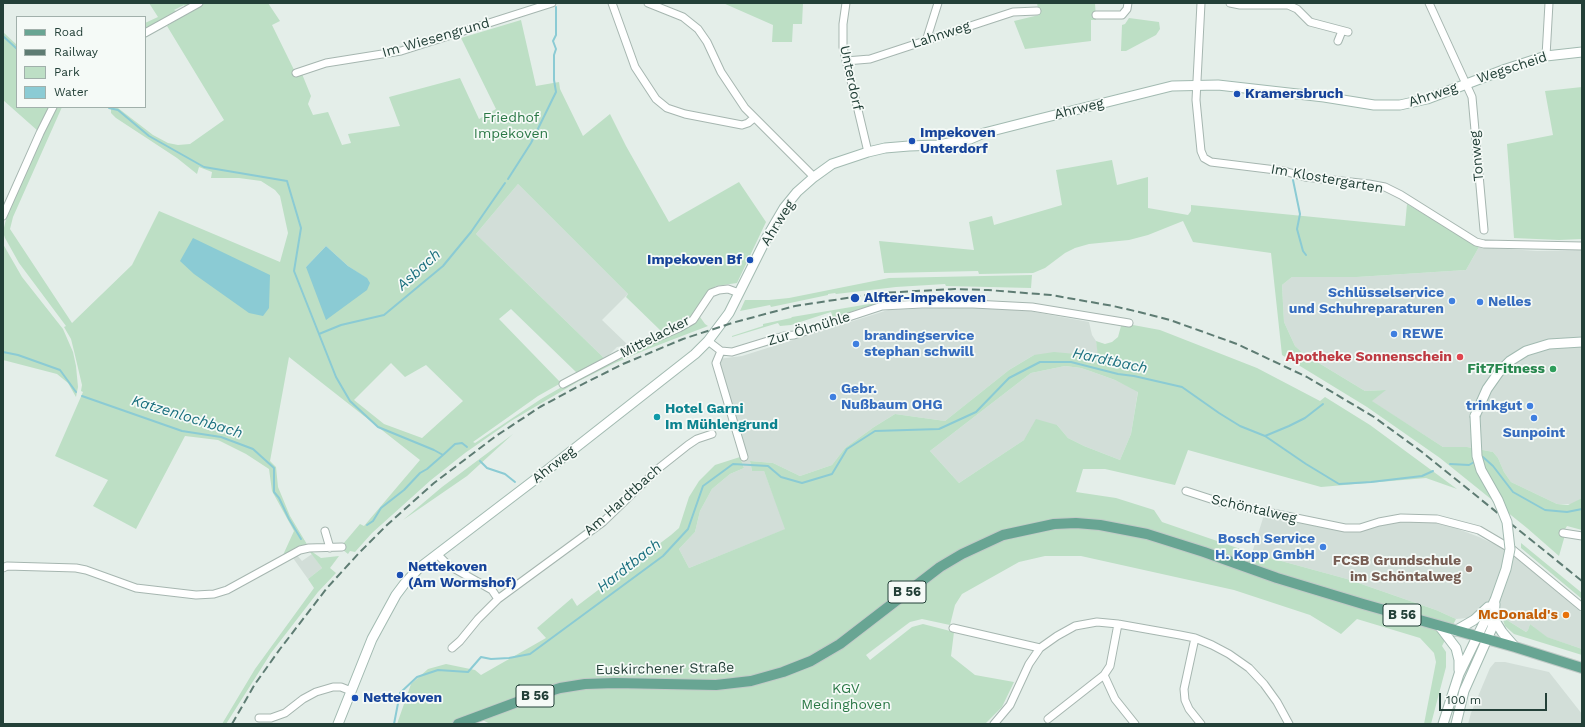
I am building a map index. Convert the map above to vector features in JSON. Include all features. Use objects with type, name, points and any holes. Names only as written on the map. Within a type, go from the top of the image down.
[{"type":"main road","name":"Euskirchener Straße","points":[[458,724],[528,698],[560,688],[585,684],[716,685],[751,680],[783,672],[812,661],[840,644],[940,567],[962,554],[1003,535],[1054,524],[1076,523],[1100,525],[1147,534],[1204,552],[1277,578],[1582,668]]},
{"type":"street","points":[[146,32],[199,3]]},
{"type":"street","name":"Im Wiesengrund","points":[[296,73],[326,63],[401,51],[552,3]]},
{"type":"street","points":[[612,3],[635,67],[656,99],[667,108],[684,114],[742,125],[748,123],[754,118]]},
{"type":"street","points":[[648,3],[683,17],[698,29],[707,42],[721,72],[736,97],[754,118],[814,177]]},
{"type":"street","name":"Unterdorf","points":[[846,3],[842,47],[868,152]]},
{"type":"street","points":[[926,41],[938,3]]},
{"type":"street","points":[[1096,15],[1122,15],[1128,9],[1128,3]]},
{"type":"street","points":[[1197,85],[1201,3]]},
{"type":"street","points":[[1230,3],[1240,5],[1288,5],[1297,9],[1310,22],[1345,32],[1338,40]]},
{"type":"street","name":"Tonweg","points":[[1429,3],[1446,44],[1456,59],[1472,97],[1484,230]]},
{"type":"street","points":[[1546,56],[1550,3]]},
{"type":"street","name":"Lahnweg","points":[[846,61],[870,59],[1013,12],[1037,11]]},
{"type":"street","name":"Wegscheid","points":[[1466,84],[1546,56],[1582,52]]},
{"type":"street","name":"Ahrweg","points":[[338,724],[372,640],[396,595],[412,575],[695,354],[708,341],[729,313],[767,237],[784,208],[797,192],[826,167],[837,161],[885,148],[938,145],[962,141],[1035,120],[1172,86],[1218,85],[1374,105],[1400,105],[1428,99],[1466,84]]},
{"type":"street","name":"Im Klostergarten","points":[[1197,85],[1196,100],[1201,151],[1204,158],[1211,162],[1284,171],[1304,176],[1385,187],[1401,195],[1476,242],[1484,244],[1582,246]]},
{"type":"street","points":[[3,216],[52,108]]},
{"type":"street","name":"Mittelacker","points":[[563,384],[620,354],[679,328],[693,320],[711,293],[718,290],[728,289],[740,293]]},
{"type":"street","name":"Zur Ölmühle","points":[[721,351],[732,352],[744,350],[882,306],[973,304],[1032,307],[1129,323]]},
{"type":"street","points":[[708,341],[721,351],[716,363],[744,456]]},
{"type":"street","points":[[1456,724],[1464,691],[1492,628],[1495,600],[1506,569],[1510,549],[1506,522],[1498,500],[1482,470],[1477,456],[1475,416],[1487,389],[1499,372],[1510,361],[1526,351],[1549,344],[1582,342]]},
{"type":"street","name":"Am Hardtbach","points":[[452,648],[498,599],[603,522],[659,468],[688,445],[698,439],[712,434]]},
{"type":"street","name":"Schöntalweg","points":[[1186,491],[1224,503],[1345,528],[1360,528],[1379,522],[1401,518],[1437,519],[1478,530],[1513,550],[1582,607]]},
{"type":"street","points":[[325,531],[330,548]]},
{"type":"street","points":[[1563,532],[1582,536]]},
{"type":"street","points":[[3,568],[7,566],[76,568],[86,570],[136,588],[196,595],[214,594],[227,590],[300,550],[342,547]]},
{"type":"street","points":[[437,554],[448,565],[492,590],[498,599]]},
{"type":"street","points":[[1443,724],[1459,674],[1476,636],[1478,622],[1495,600]]},
{"type":"street","points":[[1494,619],[1502,632],[1515,647]]},
{"type":"street","points":[[994,724],[1010,705],[1029,664],[1040,648],[1074,626],[1097,622],[1118,624],[1195,638],[1223,651],[1249,668],[1264,684],[1277,702],[1289,724]]},
{"type":"street","points":[[1455,631],[1478,622]]},
{"type":"street","points":[[1048,719],[1104,675],[1110,666],[1118,624]]},
{"type":"street","points":[[1440,627],[1456,648],[1459,660],[1459,674]]},
{"type":"street","points":[[953,628],[1040,648]]},
{"type":"street","points":[[1195,638],[1184,689],[1185,700],[1189,709],[1201,724]]},
{"type":"street","points":[[1104,675],[1115,699],[1135,724]]},
{"type":"street","points":[[259,718],[271,718],[285,713],[303,699],[316,692],[333,687],[341,687],[351,691]]},
{"type":"shaded area","points":[[518,184],[628,294],[602,320],[628,345],[617,347],[605,359],[476,234]]},
{"type":"shaded area","points":[[1479,247],[1537,251],[1582,250],[1582,498],[1572,504],[1557,504],[1511,482],[1504,472],[1498,458],[1493,452],[1467,447],[1443,447],[1371,401],[1385,390],[1365,391],[1304,354],[1295,346],[1284,322],[1282,285],[1292,277],[1357,277],[1466,270]]},
{"type":"shaded area","points":[[969,307],[1029,311],[1089,322],[1092,335],[1096,341],[1099,356],[1034,355],[1009,370],[945,421],[895,414],[845,448],[832,465],[800,476],[773,463],[750,461],[752,471],[764,471],[786,529],[689,568],[679,549],[695,532],[700,511],[712,489],[730,474],[744,468],[740,457],[743,455],[718,359],[742,356],[888,310]]},
{"type":"shaded area","points":[[1065,366],[1090,371],[1115,380],[1138,391],[1131,434],[1120,460],[1068,438],[1057,425],[1024,440],[959,483],[930,451],[1031,373]]},
{"type":"shaded area","points":[[1264,515],[1353,532],[1393,521],[1437,521],[1479,537],[1507,550],[1582,613],[1582,649],[1546,637],[1530,624],[1526,632],[1502,617],[1492,616],[1456,619],[1436,610],[1347,579],[1252,553]]},
{"type":"shaded area","points":[[312,554],[322,568],[308,579],[293,558],[297,555],[302,561]]},
{"type":"shaded area","points":[[1495,662],[1505,662],[1549,672],[1582,714],[1582,724],[1468,724],[1471,713],[1490,668]]},
{"type":"green space","name":"Friedhof Impekoven","points":[[149,3],[268,3],[280,21],[272,25],[297,76],[302,74],[311,96],[308,104],[313,115],[328,112],[342,145],[351,143],[348,134],[400,126],[389,97],[460,78],[479,119],[496,109],[461,38],[521,20],[536,86],[559,82],[560,89],[583,136],[610,114],[626,146],[669,222],[739,182],[766,222],[737,283],[716,286],[708,292],[691,318],[661,331],[626,297],[628,294],[518,184],[476,234],[605,359],[577,373],[511,309],[499,319],[561,383],[538,396],[473,442],[475,443],[541,399],[579,377],[690,326],[700,317],[708,326],[615,363],[579,381],[511,421],[465,453],[431,480],[372,533],[355,552],[350,551],[348,554],[343,550],[343,544],[360,524],[364,526],[420,460],[289,357],[270,461],[276,467],[278,487],[290,516],[308,546],[298,548],[283,555],[294,531],[272,491],[269,469],[246,454],[218,440],[185,436],[136,529],[93,506],[108,480],[55,456],[83,392],[81,391],[82,385],[71,339],[64,327],[66,326],[19,263],[3,232],[7,215],[55,108],[62,108],[13,217],[10,229],[72,323],[132,265],[159,211],[280,262],[288,233],[280,196],[275,190],[261,181],[239,178],[211,178],[212,172],[199,167],[197,174],[177,158],[116,118],[111,113],[111,108],[118,108],[153,135],[168,143],[178,145],[190,144],[224,120],[167,26],[189,12],[184,5],[174,10],[178,12],[146,28],[146,23],[158,17]],"holes":[[[326,246],[348,266],[366,278],[306,267]],[[391,363],[405,377],[426,365],[463,401],[422,438],[384,424],[354,400]]]},
{"type":"green space","points":[[723,3],[803,3],[802,24],[793,24],[792,42],[772,42],[773,25]]},
{"type":"green space","points":[[1037,3],[1095,3],[1096,20],[1091,20],[1091,41],[1025,49],[1014,21],[1039,15]]},
{"type":"green space","points":[[1129,18],[1159,22],[1160,29],[1156,35],[1126,51],[1121,51],[1122,25],[1125,24]]},
{"type":"green space","points":[[3,32],[16,44],[16,108],[50,108],[38,131],[3,100]]},
{"type":"green space","points":[[1582,87],[1582,239],[1559,240],[1514,238],[1507,144],[1553,135],[1545,91]]},
{"type":"green space","points":[[1112,160],[1117,185],[1148,177],[1148,208],[1188,215],[1191,211],[1191,205],[1405,226],[1407,204],[1479,247],[1466,270],[1357,277],[1292,277],[1282,285],[1284,322],[1295,346],[1304,354],[1365,391],[1386,390],[1372,401],[1443,447],[1467,447],[1493,452],[1498,458],[1504,472],[1511,482],[1557,504],[1568,505],[1582,498],[1582,530],[1567,526],[1564,531],[1565,535],[1559,556],[1527,528],[1440,458],[1367,407],[1282,355],[1271,253],[1193,242],[1183,221],[1148,235],[1129,240],[1089,244],[1075,248],[1065,253],[1045,268],[1033,273],[979,274],[978,271],[884,273],[879,241],[974,250],[969,222],[992,216],[994,225],[1062,205],[1056,170]]},
{"type":"green space","points":[[3,244],[22,277],[63,329],[73,352],[76,366],[78,387],[76,397],[68,383],[57,374],[3,360]]},
{"type":"green space","points":[[1032,275],[1031,288],[946,286],[945,284],[896,287],[828,294],[771,307],[770,305],[740,311],[745,300],[789,298],[889,278]]},
{"type":"green space","points":[[881,302],[833,318],[831,312],[791,325],[780,326],[778,323],[732,337],[763,326],[763,324],[792,317]]},
{"type":"green space","name":"KGV Medinghoven","points":[[1133,325],[1160,330],[1257,368],[1320,401],[1325,397],[1370,425],[1457,489],[1426,478],[1321,487],[1188,450],[1175,485],[1105,469],[1083,469],[1076,492],[1116,498],[1154,510],[1162,522],[1252,553],[1347,579],[1436,610],[1456,619],[1442,646],[1446,652],[1446,667],[1431,724],[1424,724],[1436,662],[1434,653],[1420,638],[1357,619],[1341,634],[1310,615],[1234,590],[1081,556],[1045,556],[1019,562],[962,594],[955,605],[950,625],[922,619],[910,622],[866,655],[870,660],[912,627],[923,624],[954,632],[951,656],[975,675],[1014,682],[1002,707],[985,724],[490,724],[477,717],[458,724],[397,724],[411,684],[428,669],[446,664],[475,670],[481,675],[546,638],[537,628],[572,598],[577,606],[679,528],[689,497],[699,481],[715,465],[740,457],[744,468],[730,474],[712,489],[700,511],[695,532],[679,549],[689,568],[785,529],[764,471],[752,471],[750,461],[773,463],[800,476],[832,465],[845,448],[895,414],[945,421],[1009,370],[1034,355],[1054,352],[1098,356],[1096,341],[1105,344],[1112,342],[1118,337],[1121,326]],"holes":[[[1065,366],[1081,368],[1115,380],[1138,392],[1131,434],[1120,460],[1068,438],[1057,425],[1036,419],[1024,440],[959,483],[930,451],[1031,373]]]},
{"type":"green space","points":[[513,434],[467,476],[403,520],[442,487]]},
{"type":"green space","points":[[1521,543],[1582,593],[1582,599],[1521,548]]},
{"type":"green space","points":[[311,551],[321,558],[339,556],[330,568],[336,573],[318,592],[271,653],[226,724],[222,724],[255,669],[314,588],[308,579],[322,568],[310,552]]},
{"type":"green space","points":[[1502,617],[1526,632],[1530,624],[1547,637],[1582,649],[1582,655],[1514,634],[1505,626]]},
{"type":"water","points":[[193,238],[270,275],[269,308],[263,316],[249,313],[194,274],[180,261]]},
{"type":"water","points":[[326,246],[348,266],[367,278],[370,283],[367,290],[326,320],[306,267]]},
{"type":"waterway","name":"Asbach","points":[[508,179],[531,143],[556,92],[554,80],[554,55],[556,49],[553,41],[556,35],[556,7]]},
{"type":"waterway","points":[[3,36],[16,48]]},
{"type":"waterway","points":[[109,108],[118,110],[149,136],[204,167],[287,181],[301,228],[294,271],[336,377],[350,401],[378,427],[443,455],[455,444],[462,443],[467,447]]},
{"type":"waterway","points":[[1293,180],[1300,214],[1297,229],[1303,251],[1306,255]]},
{"type":"waterway","name":"Asbach","points":[[319,334],[341,325],[384,315],[443,266],[471,232],[505,183]]},
{"type":"waterway","name":"Katzenlochbach","points":[[3,352],[18,355],[60,370],[76,392]]},
{"type":"waterway","name":"Hardtbach","points":[[394,724],[400,693],[417,677],[438,670],[468,672],[481,657],[491,659],[509,658],[530,654],[663,556],[688,529],[703,486],[733,464],[768,466],[781,477],[802,483],[832,474],[847,449],[875,431],[939,429],[976,412],[1009,378],[1040,362],[1071,362],[1118,374],[1134,376],[1182,387],[1240,426],[1265,436],[1339,484],[1422,476],[1433,471]]},
{"type":"waterway","name":"Katzenlochbach","points":[[82,396],[182,431],[221,437],[253,449],[274,468],[274,492],[279,498],[301,539]]},
{"type":"waterway","points":[[1265,436],[1305,418],[1323,404]]},
{"type":"waterway","name":"Katzenlochbach","points":[[367,525],[373,521],[381,508],[404,490],[420,473],[443,455]]},
{"type":"waterway","name":"Hardtbach","points":[[1480,459],[1483,457],[1493,466],[1513,492],[1545,510],[1567,512],[1582,509]]},
{"type":"waterway","points":[[480,461],[487,468],[505,474],[515,482]]},
{"type":"waterway","name":"Hardtbach","points":[[1450,464],[1469,465],[1476,461]]},
{"type":"railway","points":[[232,724],[255,684],[280,649],[327,588],[359,553],[387,525],[434,483],[496,436],[540,407],[579,386],[623,364],[683,339],[732,323],[795,306],[880,293],[955,289],[1051,295],[1113,306],[1170,320],[1237,344],[1307,377],[1374,417],[1422,452],[1582,581]]},
{"type":"place","name":"Kramersbruch","points":[[1237,94]]},
{"type":"place","name":"Impekoven Unterdorf","points":[[912,141]]},
{"type":"place","name":"Impekoven Bf","points":[[750,260]]},
{"type":"place","name":"Alfter-Impekoven","points":[[855,298]]},
{"type":"place","name":"Schlüsselservice und Schuhreparaturen","points":[[1452,301]]},
{"type":"place","name":"Nelles","points":[[1480,302]]},
{"type":"place","name":"REWE","points":[[1394,334]]},
{"type":"place","name":"brandingservice stephan schwill","points":[[856,344]]},
{"type":"place","name":"Apotheke Sonnenschein","points":[[1460,357]]},
{"type":"place","name":"Fit7Fitness","points":[[1553,369]]},
{"type":"place","name":"Gebr. Nußbaum OHG","points":[[833,397]]},
{"type":"place","name":"trinkgut","points":[[1530,406]]},
{"type":"place","name":"Hotel Garni Im Mühlengrund","points":[[657,417]]},
{"type":"place","name":"Sunpoint","points":[[1534,418]]},
{"type":"place","name":"Bosch Service H. Kopp GmbH","points":[[1323,547]]},
{"type":"place","name":"FCSB Grundschule im Schöntalweg","points":[[1469,569]]},
{"type":"place","name":"Nettekoven (Am Wormshof)","points":[[400,575]]},
{"type":"place","name":"McDonald's","points":[[1566,615]]},
{"type":"place","name":"Nettekoven","points":[[355,698]]}]
